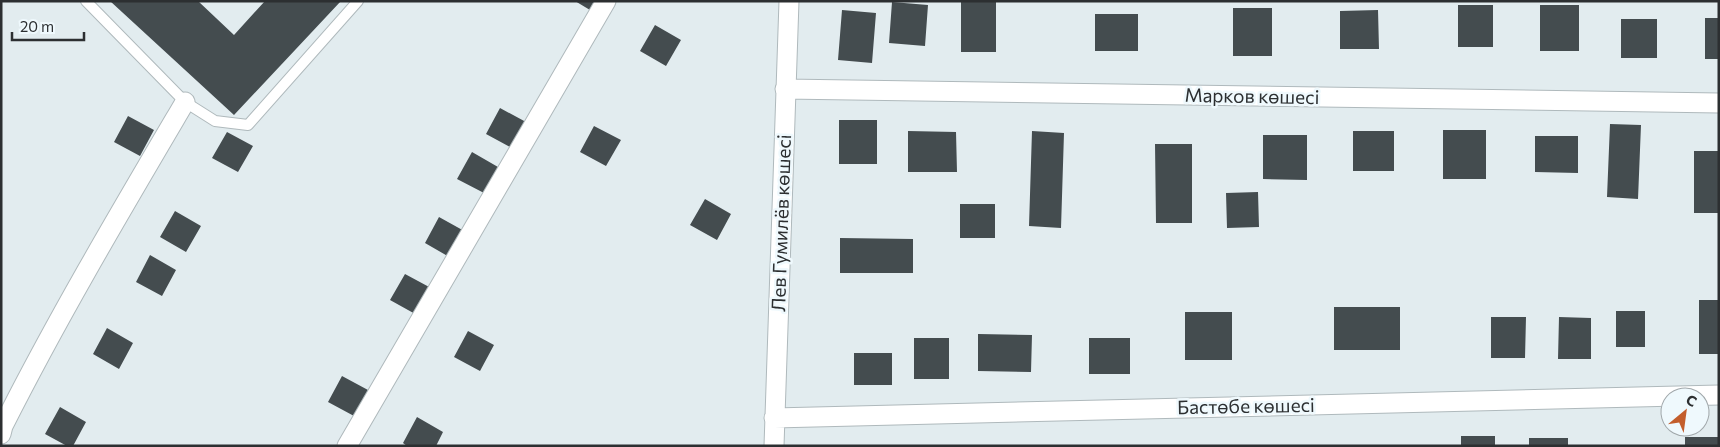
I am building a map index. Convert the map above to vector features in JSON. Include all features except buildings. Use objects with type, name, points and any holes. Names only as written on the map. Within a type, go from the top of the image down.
[{"type":"street","points":[[347,446],[606,1]]},
{"type":"street","name":"Лев Гумилёв көшесі","points":[[774,446],[789,1]]},
{"type":"street","name":"Марков көшесі","points":[[785,89],[1719,103]]},
{"type":"street","points":[[1,434],[3,426],[28,377],[94,257],[185,102]]},
{"type":"street","name":"Бастөбе көшесі","points":[[774,418],[1719,395]]},
{"type":"lane","points":[[86,1],[185,102],[215,121],[248,124],[358,1]]}]
